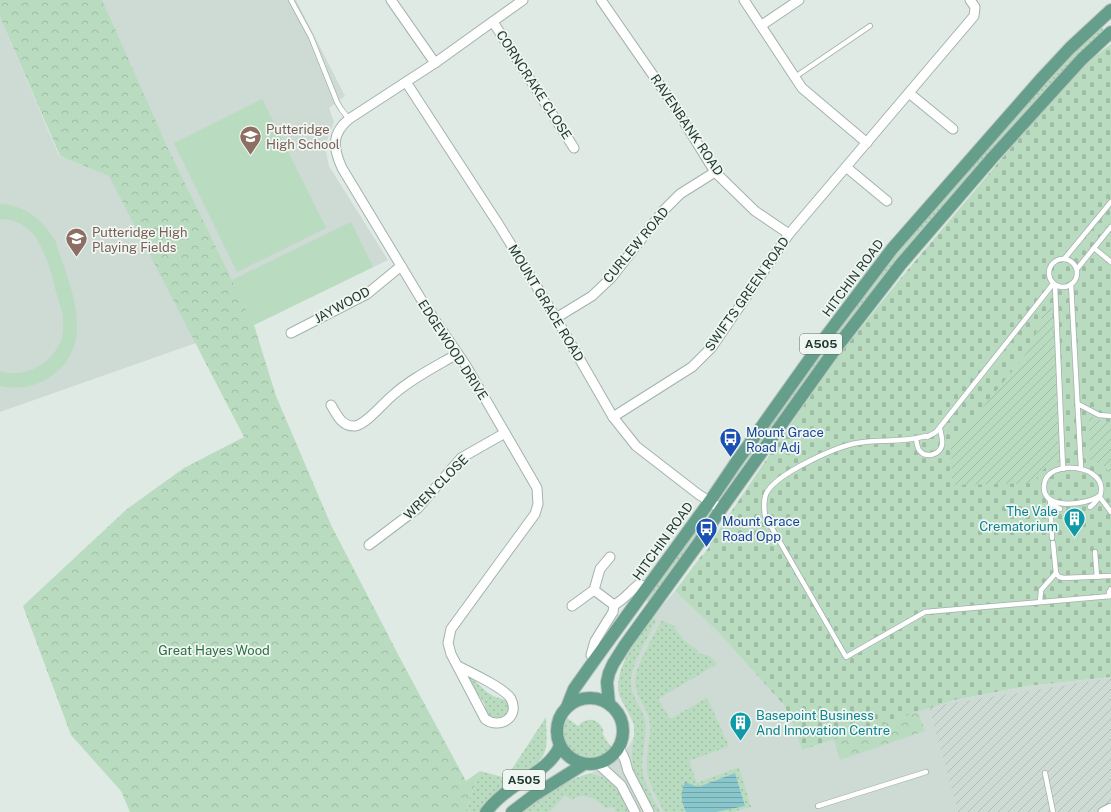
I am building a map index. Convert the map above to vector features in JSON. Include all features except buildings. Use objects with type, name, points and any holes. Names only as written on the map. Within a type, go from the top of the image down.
[{"type":"main road","name":"HITCHIN ROAD","points":[[567,707],[574,689],[710,501],[824,339],[892,249],[1042,78],[1070,48],[1111,10]]},
{"type":"main road","name":"A505","points":[[609,704],[607,682],[609,673],[625,645],[836,348],[901,264],[993,157],[1082,59],[1111,32]]},
{"type":"main road","points":[[567,707],[583,699],[592,698],[609,704],[621,720],[623,734],[619,747]]},
{"type":"main road","name":"A505","points":[[486,812],[505,792],[540,771],[557,754],[560,746],[557,738],[558,721],[567,707]]},
{"type":"main road","points":[[560,746],[570,758],[584,764]]},
{"type":"main road","name":"A505","points":[[512,812],[533,796],[584,764],[597,763],[610,758],[619,747]]},
{"type":"street","points":[[392,0],[435,63],[523,0]]},
{"type":"street","name":"RAVENBANK ROAD","points":[[601,0],[673,104],[715,172],[755,211],[789,234]]},
{"type":"street","points":[[744,0],[762,25],[802,88],[867,142]]},
{"type":"street","points":[[762,25],[799,0]]},
{"type":"street","name":"SWIFTS GREEN ROAD","points":[[613,417],[692,367],[712,347],[789,234],[974,16],[975,7],[970,0]]},
{"type":"street","name":"CORNCRAKE CLOSE","points":[[493,22],[574,148]]},
{"type":"street","name":"EDGEWOOD DRIVE","points":[[435,63],[343,124],[337,134],[335,146],[337,157],[342,168],[424,304],[457,354],[466,364],[537,488],[538,504],[535,514],[451,629],[448,642],[451,654],[485,719],[495,724],[509,719],[514,707],[511,698],[496,687],[458,666]]},
{"type":"street","name":"MOUNT GRACE ROAD","points":[[406,82],[499,225],[556,318],[613,417],[636,446],[698,494],[721,509]]},
{"type":"street","points":[[909,93],[953,129]]},
{"type":"street","points":[[846,167],[887,201]]},
{"type":"street","name":"CURLEW ROAD","points":[[556,318],[592,296],[612,277],[663,211],[680,194],[715,172]]},
{"type":"street","name":"JAYWOOD","points":[[290,333],[367,294],[401,266]]},
{"type":"street","name":"JAYWOOD","points":[[297,318],[302,327]]},
{"type":"street","points":[[331,406],[339,420],[343,423],[350,426],[359,424],[411,381],[457,354]]},
{"type":"street","name":"WREN CLOSE","points":[[369,545],[418,508],[461,458],[505,433]]},
{"type":"street","points":[[572,606],[594,590],[600,569],[610,557]]},
{"type":"street","points":[[614,605],[621,601],[639,584],[647,588]]},
{"type":"street","points":[[594,590],[614,605]]},
{"type":"street","points":[[596,658],[591,655],[596,641],[613,612],[614,605]]},
{"type":"street","points":[[619,747],[628,771],[649,812]]},
{"type":"street","points":[[597,763],[621,785],[635,812]]},
{"type":"street","points":[[1102,812],[1111,808]]},
{"type":"lane","points":[[291,0],[311,37],[337,102],[350,119]]},
{"type":"lane","points":[[795,77],[870,26]]},
{"type":"lane","points":[[1065,258],[1111,202]]},
{"type":"lane","points":[[1054,284],[1063,287],[1071,284],[1076,277],[1077,269],[1111,227]]},
{"type":"lane","points":[[1094,248],[1111,262]]},
{"type":"lane","points":[[1063,469],[1054,284],[1049,276],[1049,268],[1057,259],[1065,258],[1072,261],[1077,269]]},
{"type":"lane","points":[[1054,284],[940,429],[932,435],[916,439],[855,444],[825,453],[775,481],[766,493],[764,506],[765,516],[846,658],[925,612],[1110,596],[1109,592],[1111,588]]},
{"type":"lane","points":[[1071,284],[1081,468]]},
{"type":"lane","points":[[1078,404],[1099,415],[1111,416]]},
{"type":"lane","points":[[916,439],[917,447],[920,451],[928,455],[939,452],[943,442],[940,429]]},
{"type":"lane","points":[[1060,509],[1055,506],[1044,493],[1044,481],[1048,476],[1063,469],[1081,468],[1094,471],[1102,479],[1103,492],[1096,502],[1090,507]]},
{"type":"lane","points":[[1050,500],[1076,504],[1099,496]]},
{"type":"lane","points":[[1099,496],[1111,512]]},
{"type":"lane","points":[[1050,500],[1056,573],[1059,577],[1111,576]]},
{"type":"lane","points":[[1095,552],[1097,577]]},
{"type":"lane","points":[[1040,602],[1041,590],[1056,573]]},
{"type":"lane","points":[[818,806],[926,772]]},
{"type":"lane","points":[[1045,772],[1052,812]]},
{"type":"shaded area","name":"Putteridge High School","points":[[101,0],[296,0],[345,96],[329,108],[334,122],[325,146],[329,166],[388,260],[254,325],[167,146]]},
{"type":"shaded area","name":"Putteridge High Playing Fields","points":[[0,17],[59,156],[109,175],[196,343],[0,412]]},
{"type":"shaded area","points":[[675,591],[717,631],[784,705],[802,750],[954,700],[1027,686],[1111,677],[1111,812],[522,812],[541,798],[574,779],[605,768],[615,762],[625,752],[634,737],[634,725],[619,695],[621,673],[627,655],[652,617]]},
{"type":"shaded area","points":[[1111,678],[1111,812],[958,812],[929,707]]},
{"type":"green space","name":"Great Hayes Wood","points":[[0,0],[102,0],[167,146],[254,325],[276,396],[331,525],[466,781],[480,771],[465,812],[130,812],[121,791],[71,735],[23,606],[127,509],[184,468],[244,437],[109,176],[60,156],[0,17]]},
{"type":"green space","points":[[1101,26],[1105,31],[1052,84],[762,445],[754,451],[727,488],[726,486],[852,309],[892,258],[1060,66]]},
{"type":"green space","points":[[1111,44],[1111,677],[1027,686],[954,700],[802,750],[784,705],[717,631],[675,591],[710,546],[710,543],[783,435],[842,351],[901,278],[1014,144],[1086,63]]},
{"type":"green space","points":[[262,99],[326,228],[237,272],[174,143]]},
{"type":"green space","points":[[0,204],[17,207],[32,215],[44,226],[55,240],[67,275],[76,313],[77,331],[73,348],[65,363],[50,377],[38,383],[19,388],[0,386],[0,371],[20,373],[38,367],[46,361],[53,354],[62,337],[63,315],[45,255],[36,237],[22,224],[0,219]]},
{"type":"green space","points":[[351,222],[373,267],[254,325],[232,280]]},
{"type":"green space","points":[[1052,305],[1061,462],[1052,464],[1045,468],[1035,483],[952,485],[951,447],[1029,350],[1042,317]]},
{"type":"green space","points":[[1089,415],[1099,420],[1111,422],[1111,475],[1104,466],[1090,460]]},
{"type":"green space","points":[[704,520],[704,526],[650,603],[646,600]]},
{"type":"green space","points":[[652,617],[656,620],[632,671],[631,684],[645,721],[642,761],[644,779],[660,812],[656,812],[640,785],[634,770],[632,756],[634,726],[632,718],[621,700],[618,686],[619,676],[628,654]]},
{"type":"green space","points":[[662,620],[674,626],[684,641],[701,654],[710,656],[717,664],[658,699],[670,719],[707,698],[729,746],[689,761],[697,783],[739,767],[751,807],[733,812],[716,812],[745,806],[735,773],[697,787],[683,806],[686,812],[664,812],[653,790],[647,773],[650,724],[647,713],[636,689],[635,678],[643,657]]},
{"type":"green space","points":[[468,676],[471,676],[490,694],[506,700],[508,704],[508,711],[504,717],[497,720],[489,716],[484,703],[473,687]]},
{"type":"green space","points":[[918,712],[925,731],[840,760],[834,739]]},
{"type":"green space","points":[[546,717],[546,748],[539,761],[510,781],[489,799],[479,812],[465,812],[480,771],[506,778]]},
{"type":"green space","points":[[567,718],[578,726],[587,720],[594,720],[600,724],[603,729],[604,736],[612,748],[603,755],[593,758],[584,758],[575,754],[569,748],[564,739],[564,729]]},
{"type":"green space","points":[[588,774],[597,775],[609,781],[618,791],[629,812],[616,812],[614,807],[605,808],[599,802],[590,797],[580,796],[572,800],[565,795],[550,812],[522,812],[553,790],[571,780]]},
{"type":"water","points":[[735,773],[745,806],[716,812],[686,812],[682,797],[682,790],[685,782],[698,787]]},
{"type":"place","name":"Putteridge High School","points":[[250,156]]},
{"type":"place","name":"Putteridge High Playing Fields","points":[[76,258]]},
{"type":"place","name":"Mount Grace Road Adj","points":[[730,458]]},
{"type":"place","name":"The Vale Crematorium","points":[[1074,538]]},
{"type":"place","name":"Mount Grace Road Opp","points":[[707,548]]},
{"type":"place","name":"Basepoint Business And Innovation Centre","points":[[740,742]]}]
